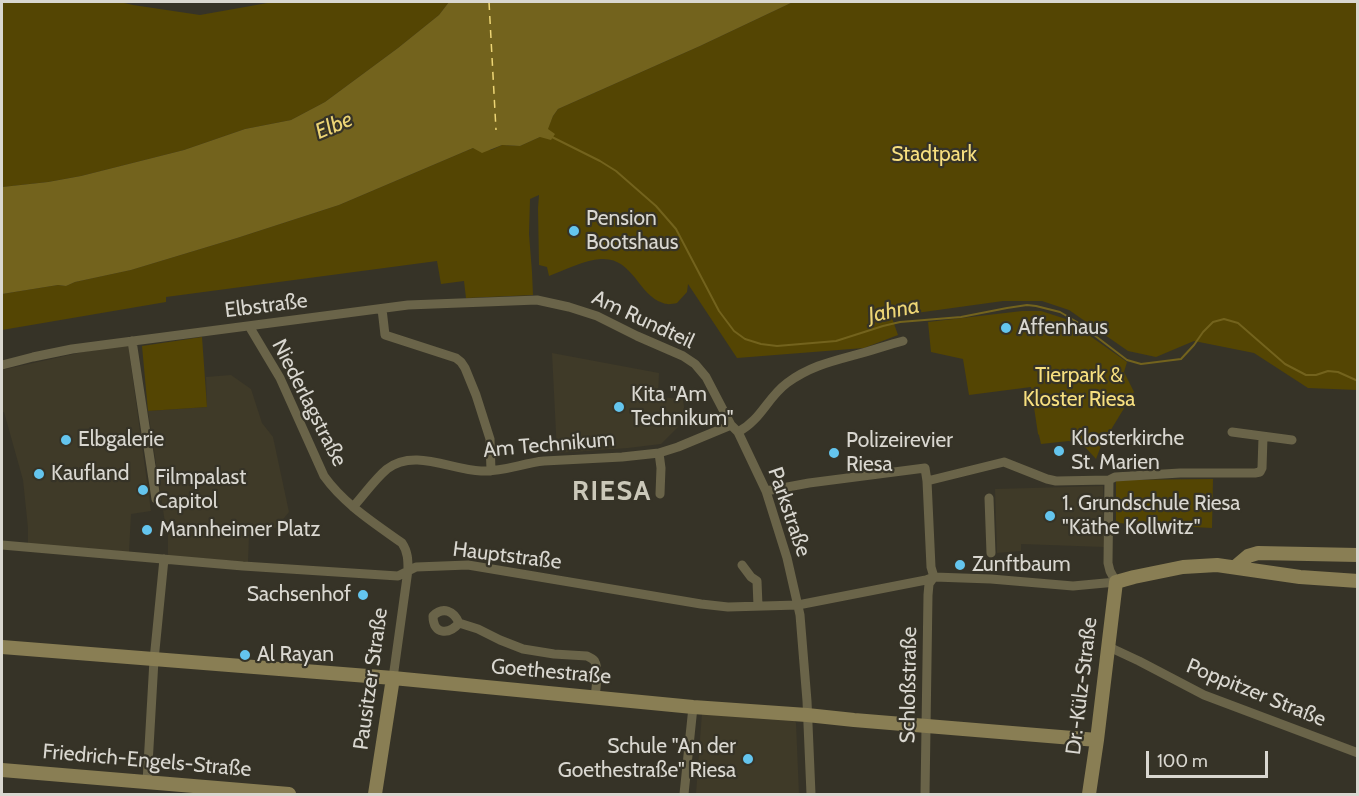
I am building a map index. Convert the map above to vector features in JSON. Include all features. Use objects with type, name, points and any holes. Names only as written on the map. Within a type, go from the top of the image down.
[{"type":"main road","points":[[1235,567],[1248,556],[1258,553],[1358,555]]},
{"type":"main road","points":[[1116,582],[1143,574],[1209,565],[1300,577],[1358,581]]},
{"type":"main road","name":"Dr.-Külz-Straße","points":[[1089,795],[1116,582]]},
{"type":"main road","name":"Goethestraße","points":[[2,646],[1097,740]]},
{"type":"main road","name":"Pausitzer Straße","points":[[375,795],[393,678]]},
{"type":"main road","name":"Friedrich-Engels-Straße","points":[[2,770],[289,795]]},
{"type":"street","name":"Am Rundteil","points":[[537,300],[597,316],[683,356],[695,364],[706,377],[735,428]]},
{"type":"street","name":"Elbstraße","points":[[2,365],[72,349],[382,309],[417,305],[537,300]]},
{"type":"street","points":[[382,309],[385,335],[456,358],[461,362],[476,395],[490,439],[491,471]]},
{"type":"street","name":"Niederlagstraße","points":[[249,326],[280,378],[324,476],[353,507],[402,543],[408,555],[408,570]]},
{"type":"street","points":[[132,341],[156,499]]},
{"type":"street","points":[[660,494],[659,453],[751,424],[779,389],[801,374],[830,361],[903,341]]},
{"type":"street","name":"Parkstraße","points":[[735,428],[766,491],[787,558],[798,605],[804,660],[811,795]]},
{"type":"street","points":[[1232,432],[1292,440]]},
{"type":"street","points":[[927,481],[1004,462],[1056,481],[1260,472],[1263,437]]},
{"type":"street","name":"Am Technikum","points":[[353,507],[385,471],[405,461],[424,461],[467,470],[491,471],[510,469],[532,462],[659,453]]},
{"type":"street","name":"Schloßstraße","points":[[766,491],[925,468],[931,567],[934,577],[929,584],[928,595],[925,795]]},
{"type":"street","points":[[1109,480],[1108,563],[1116,582]]},
{"type":"street","points":[[989,498],[991,553]]},
{"type":"street","name":"Hauptstraße","points":[[2,544],[164,560],[398,576],[416,567],[468,565],[728,607],[798,605],[934,577],[1074,586],[1116,582]]},
{"type":"street","points":[[147,782],[154,660],[164,560]]},
{"type":"street","points":[[742,565],[757,581],[758,606]]},
{"type":"street","name":"Pausitzer Straße","points":[[393,678],[408,570]]},
{"type":"street","points":[[459,623],[523,649],[592,658],[596,662],[595,697]]},
{"type":"street","name":"Poppitzer Straße","points":[[1109,647],[1204,695],[1358,753]]},
{"type":"street","points":[[684,795],[693,706]]},
{"type":"shaded area","points":[[128,344],[151,511],[131,514],[129,552],[28,544],[23,480],[4,412],[2,412],[2,370]]},
{"type":"shaded area","name":"Kita \"Am Technikum\"","points":[[552,353],[659,373],[658,397],[683,399],[685,415],[679,418],[680,420],[676,423],[678,427],[661,444],[557,453]]},
{"type":"shaded area","points":[[231,375],[251,389],[262,423],[273,437],[289,512],[276,528],[268,527],[267,536],[249,536],[248,562],[168,556],[168,534],[165,534],[148,411],[207,407],[206,377]]},
{"type":"shaded area","name":"1. Grundschule Riesa \"Käthe Kollwitz\"","points":[[1103,486],[1104,547],[1021,544],[1021,551],[997,553],[995,489]]},
{"type":"shaded area","name":"Schule \"An der Goethestraße\" Riesa","points":[[702,713],[794,720],[799,794],[696,794]]},
{"type":"green space","points":[[2,2],[120,2],[200,15],[273,2],[449,2],[439,15],[398,48],[325,102],[291,120],[245,129],[184,150],[81,176],[2,187]]},
{"type":"green space","name":"Stadtpark","points":[[793,2],[1357,2],[1357,390],[1308,388],[1254,353],[1194,341],[1156,357],[1128,351],[1069,310],[1042,301],[1003,301],[892,318],[898,335],[864,348],[737,358],[688,284],[687,292],[677,303],[668,304],[654,299],[628,270],[612,260],[588,261],[549,276],[547,267],[539,265],[539,195],[530,199],[529,234],[533,295],[466,298],[464,281],[441,284],[437,261],[166,297],[166,302],[2,330],[2,294],[58,285],[66,286],[131,270],[339,205],[473,148],[491,150],[502,145],[520,146],[540,137],[547,130],[558,109]]},
{"type":"green space","name":"Tierpark & Kloster Riesa","points":[[1022,311],[1041,311],[1066,319],[1127,362],[1124,372],[1134,392],[1101,446],[1096,459],[1085,447],[1069,441],[1041,444],[1031,387],[969,395],[963,359],[931,352],[928,322]]},
{"type":"green space","points":[[202,337],[207,407],[148,411],[142,346]]},
{"type":"green space","points":[[1213,479],[1212,528],[1116,523],[1116,480]]},
{"type":"water","name":"Elbe","points":[[449,2],[793,2],[558,109],[548,129],[555,134],[551,140],[540,137],[520,146],[502,145],[482,153],[473,148],[339,205],[237,238],[131,270],[66,286],[58,285],[2,294],[2,187],[81,176],[184,150],[245,129],[291,120],[325,102],[398,48],[439,15]]},
{"type":"waterway","name":"Jahna","points":[[550,136],[616,171],[656,206],[676,229],[719,311],[734,331],[745,339],[761,344],[777,346],[836,341],[900,322],[961,317],[1027,305],[1060,312],[1127,360],[1141,364],[1181,359],[1213,322],[1224,319],[1238,323],[1285,364],[1306,375],[1328,371],[1338,372],[1358,381]]},
{"type":"ferry route","points":[[489,2],[496,130]]},
{"type":"place","name":"Pension Bootshaus","points":[[574,231]]},
{"type":"place","name":"Affenhaus","points":[[1006,328]]},
{"type":"place","name":"Kita \"Am Technikum\"","points":[[619,407]]},
{"type":"place","name":"Elbgalerie","points":[[66,440]]},
{"type":"place","name":"Klosterkirche St. Marien","points":[[1059,451]]},
{"type":"place","name":"Polizeirevier Riesa","points":[[834,453]]},
{"type":"place","name":"Kaufland","points":[[39,474]]},
{"type":"place","name":"Filmpalast Capitol","points":[[143,490]]},
{"type":"place","name":"1. Grundschule Riesa \"Käthe Kollwitz\"","points":[[1050,516]]},
{"type":"place","name":"Mannheimer Platz","points":[[147,530]]},
{"type":"place","name":"Zunftbaum","points":[[960,565]]},
{"type":"place","name":"Sachsenhof","points":[[363,595]]},
{"type":"place","name":"Al Rayan","points":[[245,655]]},
{"type":"place","name":"Schule \"An der Goethestraße\" Riesa","points":[[748,759]]},
{"type":"district","name":"RIESA","points":[[612,492]]}]
